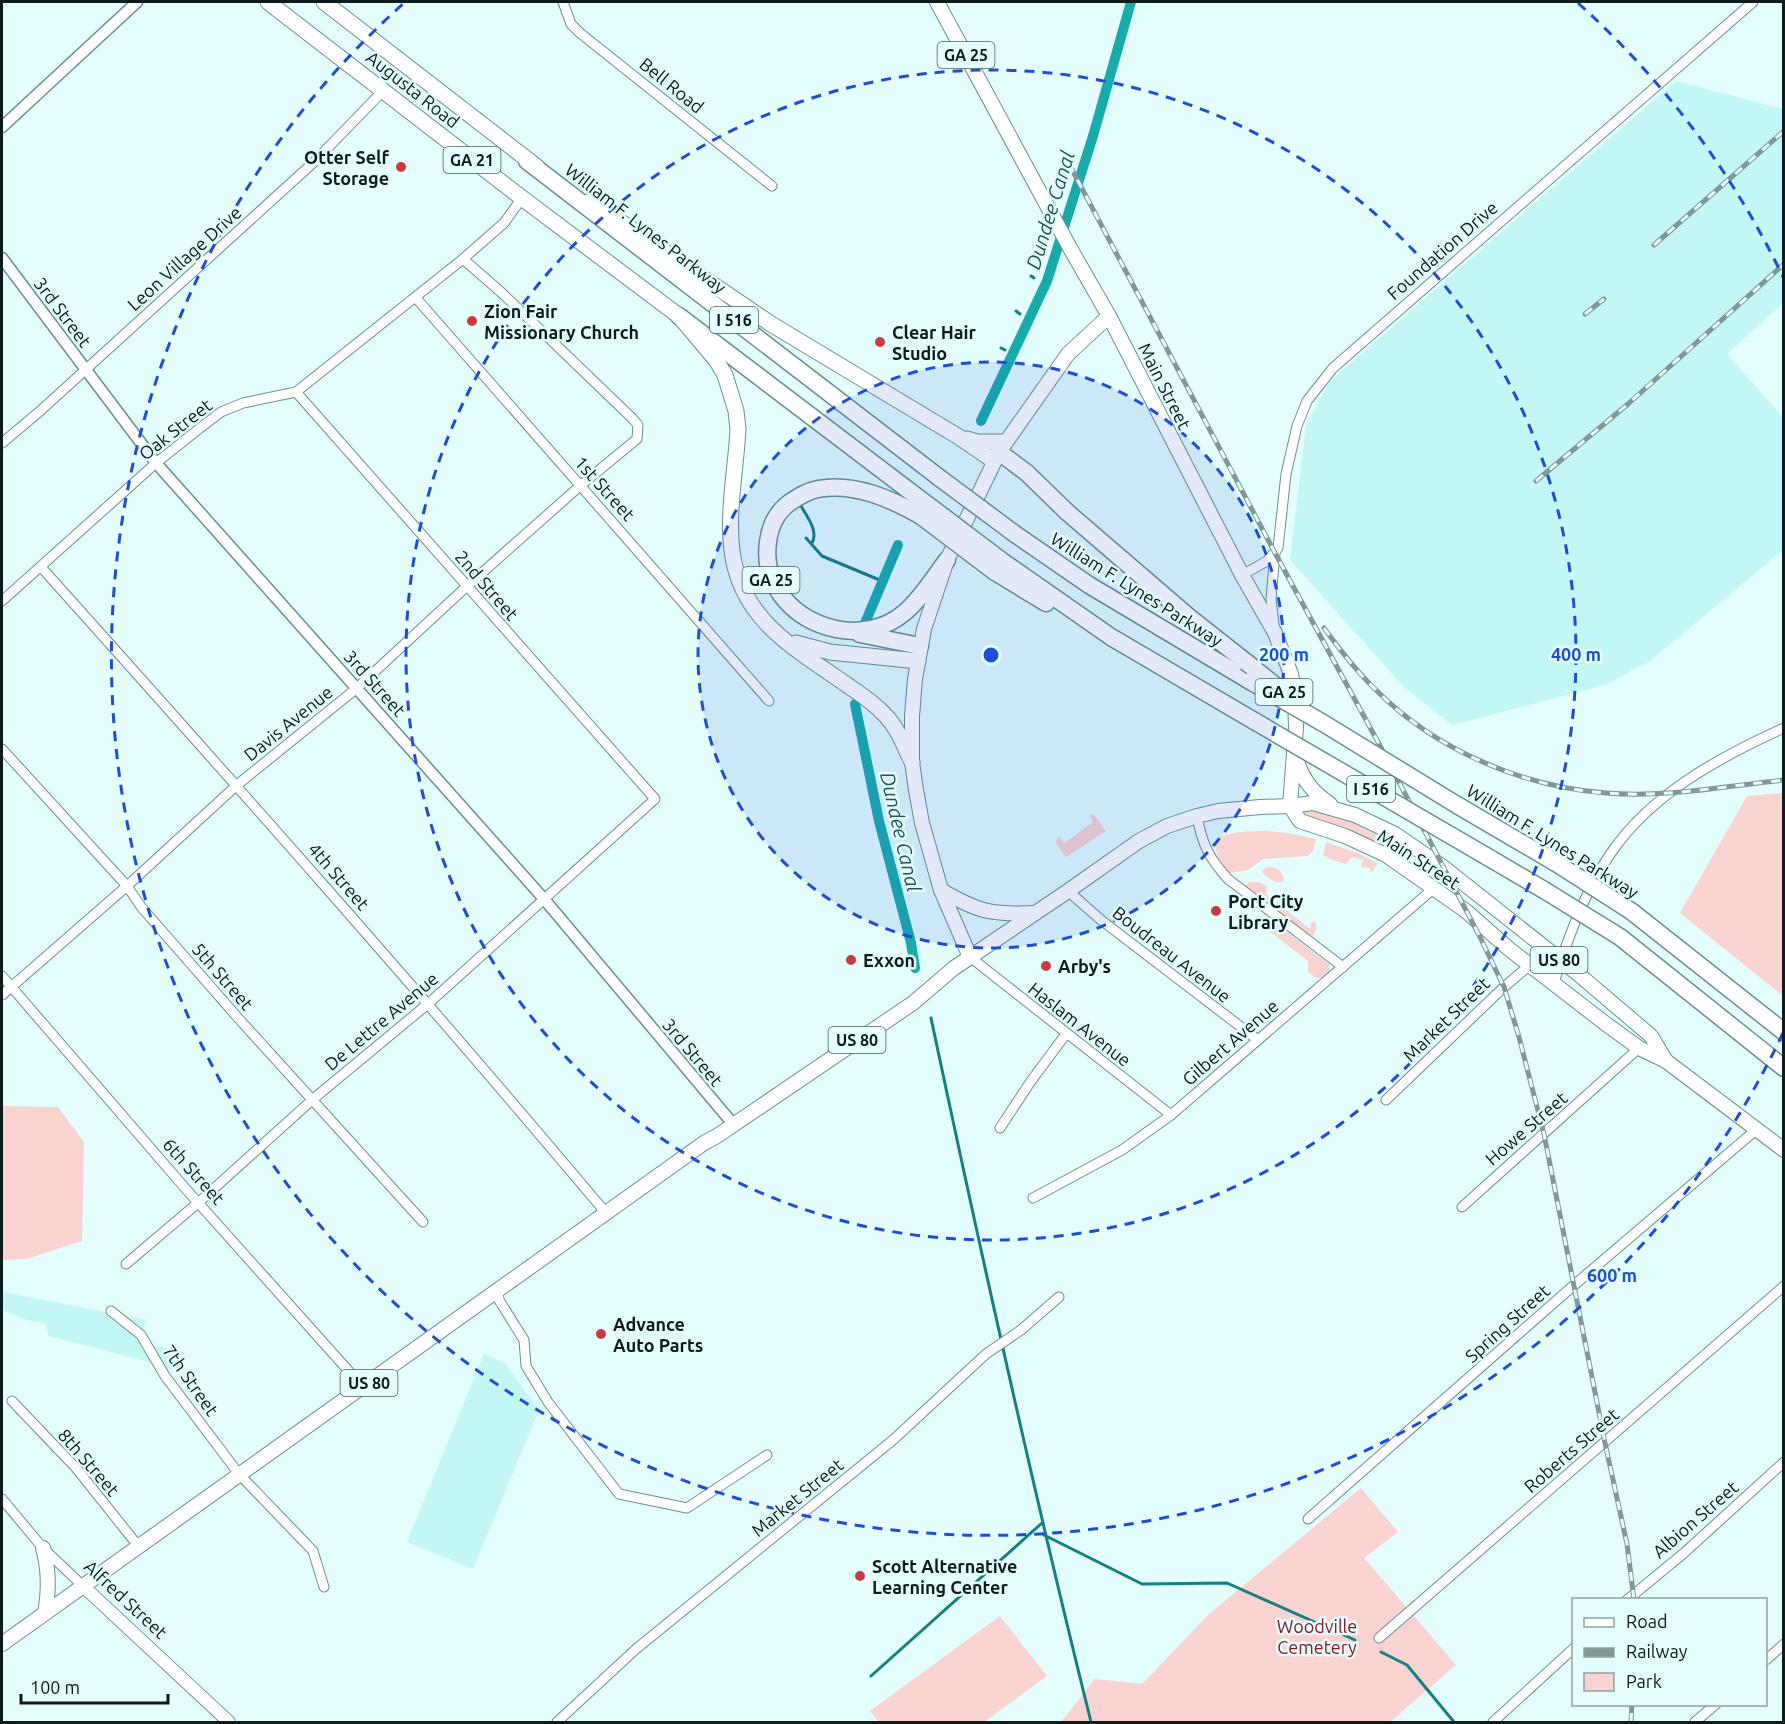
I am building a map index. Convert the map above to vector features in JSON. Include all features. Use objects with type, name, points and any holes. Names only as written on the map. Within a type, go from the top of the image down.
[{"type":"highway","name":"Augusta Road","points":[[268,2],[679,316],[716,360],[732,393],[738,429],[730,523],[732,554],[742,587],[751,606],[776,635]]},
{"type":"highway","name":"Augusta Road","points":[[324,2],[527,161],[630,226],[771,324],[959,437],[999,452]]},
{"type":"highway","name":"William F. Lynes Parkway","points":[[527,161],[1015,534],[1089,585],[1556,863],[1630,911],[1784,1032]]},
{"type":"highway","name":"I 516","points":[[679,316],[998,566],[1111,637],[1545,890],[1620,937],[1784,1068]]},
{"type":"highway","points":[[959,437],[999,452]]},
{"type":"highway","name":"GA 25","points":[[999,452],[1026,472],[1067,512],[1189,617],[1323,723]]},
{"type":"highway","name":"GA 25","points":[[925,511],[905,507],[870,493],[837,488],[808,492],[781,510],[774,520],[769,533],[767,549],[770,577],[776,589],[795,611],[818,624],[858,631],[886,624],[904,613],[947,560]]},
{"type":"highway","points":[[838,629],[919,654]]},
{"type":"highway","points":[[776,635],[804,646],[830,652],[919,654]]},
{"type":"highway","points":[[776,635],[877,706],[892,723],[912,762]]},
{"type":"main road","name":"Main Street","points":[[937,2],[1109,316],[1242,575],[1275,633],[1288,665],[1295,696],[1290,806],[1300,820],[1386,855],[1466,911],[1530,965]]},
{"type":"main road","name":"GA 25","points":[[947,560],[999,452],[1068,354],[1109,316]]},
{"type":"main road","points":[[947,560],[933,598],[919,654],[912,716],[912,762],[922,823],[941,890],[970,957]]},
{"type":"main road","points":[[1294,751],[1300,772],[1307,784],[1318,796],[1336,809]]},
{"type":"main road","name":"Main Street","points":[[1290,806],[1313,803],[1336,809],[1395,834],[1443,867],[1561,961]]},
{"type":"main road","name":"US 80","points":[[2,1644],[606,1213],[913,1003],[954,968],[1139,841],[1167,826],[1197,816],[1236,809],[1290,806]]},
{"type":"main road","points":[[941,890],[964,904],[991,913],[1035,913]]},
{"type":"main road","name":"US 80","points":[[1561,961],[1651,1036],[1666,1061]]},
{"type":"main road","name":"US 80","points":[[1530,965],[1639,1048],[1666,1061],[1784,1150]]},
{"type":"main road","points":[[43,1548],[49,1592],[45,1613]]},
{"type":"main road","name":"Alfred Street","points":[[83,1586],[229,1722]]},
{"type":"street","points":[[2,127],[137,2]]},
{"type":"street","name":"Bell Road","points":[[563,2],[571,24],[580,33],[772,186]]},
{"type":"street","name":"Foundation Drive","points":[[1275,633],[1271,599],[1275,553],[1280,541],[1286,474],[1307,401],[1332,368],[1753,2]]},
{"type":"street","name":"Leon Village Drive","points":[[2,443],[314,162],[383,91]]},
{"type":"street","name":"Oak Street","points":[[2,601],[156,462],[220,412],[243,403],[296,392],[463,259],[504,223],[522,198]]},
{"type":"street","name":"3rd Street","points":[[2,258],[156,462],[544,899],[733,1124]]},
{"type":"street","name":"Davis Avenue","points":[[2,995],[128,886],[237,785],[357,688],[581,484],[637,439],[638,425],[510,301],[463,259]]},
{"type":"street","name":"1st Street","points":[[416,298],[769,701]]},
{"type":"street","name":"2nd Street","points":[[296,392],[655,800]]},
{"type":"street","points":[[1242,575],[1267,561],[1275,553]]},
{"type":"street","name":"4th Street","points":[[41,567],[429,1003],[606,1213]]},
{"type":"street","points":[[1554,983],[1561,961],[1601,869],[1629,831],[1664,798],[1699,772],[1728,754],[1784,728]]},
{"type":"street","name":"5th Street","points":[[2,749],[128,886],[142,908],[423,1222]]},
{"type":"street","name":"De Lettre Avenue","points":[[126,1264],[312,1100],[429,1003],[655,800]]},
{"type":"street","points":[[1197,816],[1203,844],[1219,870],[1343,968]]},
{"type":"street","name":"Gilbert Avenue","points":[[1033,1198],[1122,1150],[1171,1115],[1433,889]]},
{"type":"street","name":"Boudreau Avenue","points":[[1068,891],[1110,927],[1258,1040]]},
{"type":"street","name":"Haslam Avenue","points":[[970,957],[1171,1115]]},
{"type":"street","name":"Market Street","points":[[1386,1100],[1530,965]]},
{"type":"street","name":"6th Street","points":[[2,976],[363,1387]]},
{"type":"street","points":[[1000,1128],[1030,1081],[1066,1034]]},
{"type":"street","name":"Howe Street","points":[[1462,1207],[1612,1075],[1639,1048]]},
{"type":"street","name":"Spring Street","points":[[1308,1519],[1757,1129]]},
{"type":"street","name":"Roberts Street","points":[[1379,1638],[1784,1286]]},
{"type":"street","points":[[498,1291],[499,1300],[524,1340],[526,1366],[548,1402],[620,1494],[687,1508],[767,1455]]},
{"type":"street","name":"Market Street","points":[[557,1722],[636,1649],[893,1440],[986,1354],[1021,1330],[1059,1297]]},
{"type":"street","name":"7th Street","points":[[111,1311],[141,1335],[165,1376],[239,1474],[313,1551],[324,1587]]},
{"type":"street","name":"8th Street","points":[[12,1401],[76,1468],[139,1547]]},
{"type":"street","name":"Albion Street","points":[[1628,1598],[1684,1553],[1784,1462]]},
{"type":"street","name":"Alfred Street","points":[[2,1499],[43,1548],[83,1586]]},
{"type":"street","points":[[1767,1659],[1784,1644]]},
{"type":"street","points":[[1493,1722],[1572,1650]]},
{"type":"street","points":[[1695,1722],[1714,1706]]},
{"type":"shaded area","points":[[1676,81],[1783,109],[1783,303],[1727,354],[1783,417],[1783,550],[1650,661],[1605,685],[1452,725],[1404,687],[1290,560],[1306,425],[1331,380]]},
{"type":"shaded area","points":[[2,1292],[146,1320],[140,1343],[182,1351],[182,1369],[166,1369],[142,1360],[48,1336],[46,1324],[23,1319],[2,1310]]},
{"type":"shaded area","points":[[484,1354],[505,1363],[539,1410],[473,1569],[407,1542]]},
{"type":"green space","points":[[1784,793],[1783,996],[1680,913],[1747,796]]},
{"type":"green space","points":[[1302,809],[1351,822],[1402,848],[1400,851],[1304,816]]},
{"type":"green space","points":[[1092,814],[1106,831],[1066,857],[1056,843],[1057,839],[1059,837],[1065,843],[1093,822],[1090,815]]},
{"type":"green space","points":[[1246,831],[1266,831],[1316,839],[1313,851],[1307,856],[1263,859],[1248,870],[1230,873],[1217,853],[1216,839]]},
{"type":"green space","points":[[1326,842],[1358,853],[1377,865],[1371,873],[1370,868],[1362,867],[1364,860],[1351,857],[1346,864],[1332,860],[1323,855]]},
{"type":"green space","points":[[1267,867],[1278,869],[1284,880],[1277,882],[1268,877],[1262,870]]},
{"type":"green space","points":[[1248,882],[1258,882],[1267,886],[1266,894],[1310,929],[1311,923],[1315,921],[1317,928],[1313,936],[1246,886]]},
{"type":"green space","points":[[1266,919],[1270,919],[1329,964],[1330,971],[1322,978],[1316,978],[1308,971],[1308,961],[1263,926],[1259,930],[1258,927]]},
{"type":"green space","points":[[2,1106],[58,1107],[84,1142],[82,1241],[26,1259],[2,1260]]},
{"type":"green space","name":"Woodville Cemetery","points":[[1361,1488],[1398,1532],[1364,1558],[1456,1665],[1390,1722],[1061,1722],[1095,1679],[1142,1684],[1209,1614]]},
{"type":"green space","points":[[1000,1616],[1047,1676],[984,1722],[879,1722],[870,1711]]},
{"type":"waterway","name":"Dundee Canal","points":[[981,421],[1047,281],[1093,136],[1131,2]]},
{"type":"waterway","points":[[1016,311],[1020,314]]},
{"type":"waterway","points":[[1001,348],[1005,350]]},
{"type":"waterway","points":[[800,504],[813,528],[812,543]]},
{"type":"waterway","points":[[806,538],[822,556],[882,581]]},
{"type":"waterway","name":"Dundee Canal","points":[[865,623],[898,545]]},
{"type":"waterway","name":"Dundee Canal","points":[[855,704],[879,821],[911,943],[915,968]]},
{"type":"waterway","points":[[931,1018],[1008,1371],[1091,1722]]},
{"type":"waterway","points":[[871,1676],[1042,1523]]},
{"type":"waterway","points":[[1044,1535],[1142,1584],[1227,1583],[1355,1640]]},
{"type":"waterway","points":[[1381,1652],[1407,1665],[1454,1722]]},
{"type":"railway","points":[[1654,245],[1784,131]]},
{"type":"railway","points":[[1069,164],[1378,742],[1504,987],[1544,1134],[1627,1544],[1634,1598]]},
{"type":"railway","points":[[1536,481],[1628,404],[1784,264]]},
{"type":"railway","points":[[1585,314],[1604,299]]},
{"type":"railway","points":[[1324,628],[1363,676],[1400,712],[1454,748],[1513,774],[1575,789],[1628,794],[1673,793],[1784,780]]},
{"type":"railway","points":[[1631,1722],[1632,1706]]},
{"type":"place","name":"Otter Self Storage","points":[[401,167]]},
{"type":"place","name":"Zion Fair Missionary Church","points":[[472,321]]},
{"type":"place","name":"Clear Hair Studio","points":[[880,342]]},
{"type":"place","name":"Port City Library","points":[[1216,911]]},
{"type":"place","name":"Exxon","points":[[851,960]]},
{"type":"place","name":"Arby's","points":[[1046,966]]},
{"type":"place","name":"Advance Auto Parts","points":[[601,1334]]},
{"type":"place","name":"Scott Alternative Learning Center","points":[[860,1576]]}]
